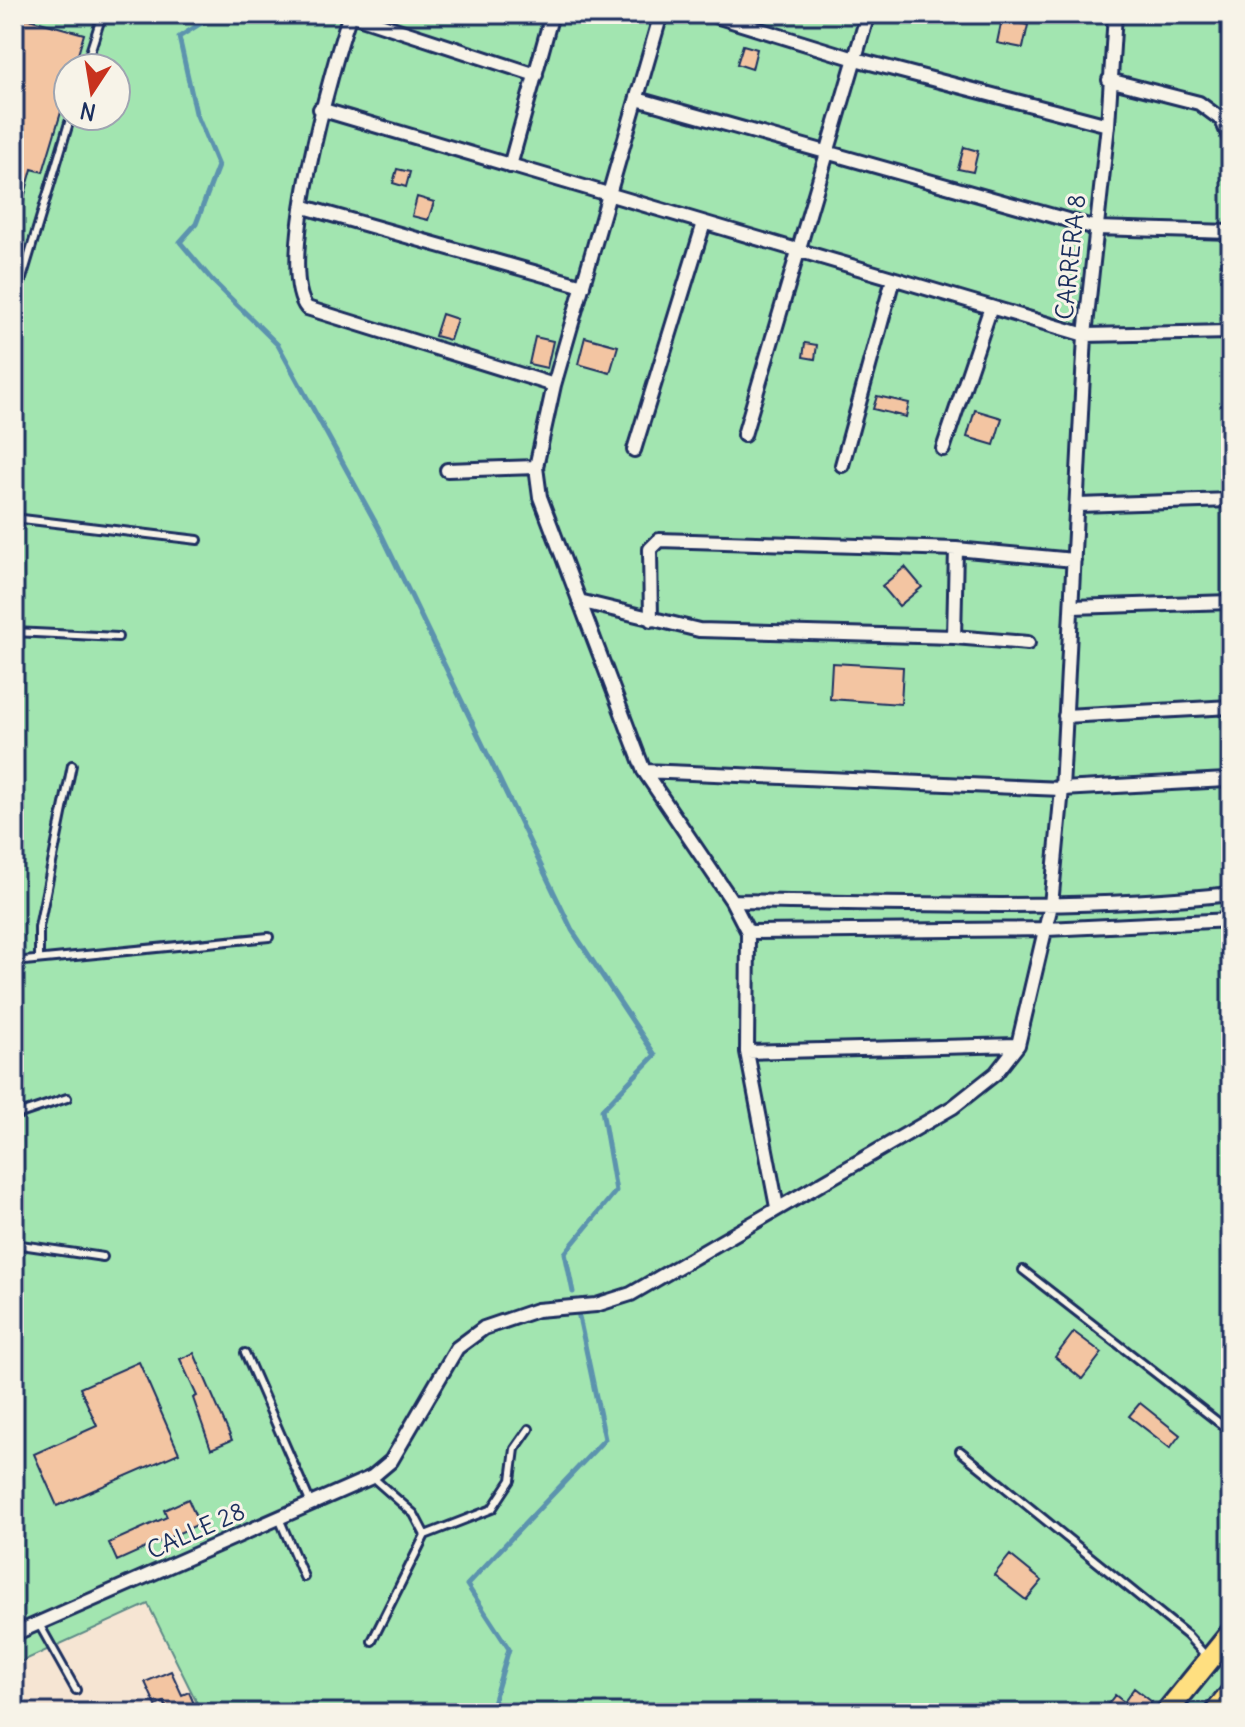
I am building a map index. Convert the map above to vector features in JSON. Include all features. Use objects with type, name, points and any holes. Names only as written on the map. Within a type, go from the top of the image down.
[{"type":"main road","points":[[1166,1713],[1231,1633]]},
{"type":"street","points":[[536,75],[350,14],[320,109],[297,271],[301,300],[307,308],[554,385]]},
{"type":"street","points":[[510,166],[552,14]]},
{"type":"street","points":[[661,14],[554,385],[536,467],[540,497],[644,771],[732,901],[748,932],[747,1052],[777,1207]]},
{"type":"street","points":[[709,14],[855,59],[1108,125]]},
{"type":"street","points":[[744,435],[868,14]]},
{"type":"street","name":"CARRERA 8","points":[[1018,1045],[1047,929],[1062,789],[1085,335],[1108,125],[1115,14]]},
{"type":"street","points":[[1109,80],[1199,103],[1222,120],[1231,142]]},
{"type":"street","points":[[637,99],[1096,228],[1231,232]]},
{"type":"street","points":[[320,109],[1085,335],[1231,332]]},
{"type":"street","points":[[304,207],[583,286]]},
{"type":"street","points":[[634,450],[704,223]]},
{"type":"street","points":[[842,465],[893,279]]},
{"type":"street","points":[[943,449],[991,307]]},
{"type":"street","points":[[447,470],[536,467]]},
{"type":"street","points":[[1078,505],[1231,500]]},
{"type":"street","points":[[651,620],[650,549],[659,540],[956,549],[1074,560]]},
{"type":"street","points":[[954,637],[956,549]]},
{"type":"street","points":[[579,601],[699,630],[954,637],[1028,643]]},
{"type":"street","points":[[1072,607],[1231,602]]},
{"type":"street","points":[[1065,716],[1231,707]]},
{"type":"street","points":[[644,771],[1062,789],[1226,780],[1231,776]]},
{"type":"street","points":[[732,901],[1051,905],[1161,902],[1231,894]]},
{"type":"street","points":[[748,932],[1047,929],[1231,920]]},
{"type":"street","points":[[747,1052],[1018,1045]]},
{"type":"street","name":"CALLE 28","points":[[14,1634],[372,1477],[391,1461],[457,1348],[484,1328],[537,1310],[596,1305],[631,1294],[953,1107],[996,1073],[1018,1045]]},
{"type":"lane","points":[[90,52],[102,15],[96,14]]},
{"type":"lane","points":[[14,283],[21,282],[66,132]]},
{"type":"lane","points":[[14,518],[198,540]]},
{"type":"lane","points":[[14,632],[118,637]]},
{"type":"lane","points":[[39,959],[39,927],[72,765]]},
{"type":"lane","points":[[14,962],[269,937]]},
{"type":"lane","points":[[14,1116],[67,1098]]},
{"type":"lane","points":[[14,1244],[103,1257]]},
{"type":"lane","points":[[1023,1270],[1231,1432]]},
{"type":"lane","points":[[245,1353],[311,1504]]},
{"type":"lane","points":[[372,1641],[425,1535],[492,1509],[511,1480],[515,1449],[529,1429]]},
{"type":"lane","points":[[960,1451],[1187,1635],[1209,1659]]},
{"type":"lane","points":[[372,1477],[414,1514],[425,1535]]},
{"type":"lane","points":[[279,1518],[304,1577]]},
{"type":"lane","points":[[39,1624],[76,1690]]},
{"type":"shaded area","points":[[148,1604],[202,1713],[14,1713],[14,1665]]},
{"type":"green space","points":[[14,14],[1231,14],[1231,1713],[202,1713],[148,1604],[14,1665]]},
{"type":"building","points":[[14,15],[84,34],[79,52],[52,52],[52,132],[55,132],[43,172],[32,169],[18,220],[14,220]]},
{"type":"building","points":[[1002,19],[1028,25],[1023,48],[997,43]]},
{"type":"building","points":[[743,45],[757,49],[752,69],[737,64]]},
{"type":"building","points":[[964,147],[978,151],[973,172],[958,169]]},
{"type":"building","points":[[397,169],[410,172],[406,187],[393,183]]},
{"type":"building","points":[[417,197],[434,202],[428,220],[412,216]]},
{"type":"building","points":[[442,314],[457,319],[450,340],[435,336]]},
{"type":"building","points":[[535,337],[553,341],[547,368],[529,364]]},
{"type":"building","points":[[585,337],[618,346],[610,373],[578,364]]},
{"type":"building","points":[[805,343],[817,345],[815,359],[803,357]]},
{"type":"building","points":[[877,396],[909,403],[906,417],[873,409]]},
{"type":"building","points":[[975,410],[1002,418],[994,445],[967,437]]},
{"type":"building","points":[[905,567],[922,587],[899,606],[882,586]]},
{"type":"building","points":[[832,663],[903,667],[901,704],[830,699]]},
{"type":"building","points":[[1074,1332],[1102,1353],[1082,1379],[1055,1357]]},
{"type":"building","points":[[194,1353],[232,1440],[211,1449],[193,1398],[197,1396],[180,1359]]},
{"type":"building","points":[[139,1362],[179,1453],[57,1506],[34,1454],[97,1426],[80,1388]]},
{"type":"building","points":[[1140,1403],[1180,1435],[1170,1448],[1129,1416]]},
{"type":"building","points":[[188,1499],[199,1524],[117,1561],[109,1543],[167,1517],[164,1510]]},
{"type":"building","points":[[1010,1555],[1042,1581],[1026,1600],[994,1575]]},
{"type":"building","points":[[171,1671],[182,1695],[189,1692],[194,1704],[174,1713],[169,1713],[164,1702],[156,1706],[145,1682]]},
{"type":"building","points":[[1134,1688],[1152,1702],[1143,1713],[1101,1713],[1115,1695],[1124,1702]]},
{"type":"waterway","points":[[216,14],[179,37],[196,113],[218,166],[196,224],[180,242],[212,280],[278,345],[378,527],[572,930],[655,1055],[602,1110],[616,1191],[565,1253],[573,1292]]},
{"type":"waterway","points":[[490,1713],[509,1649],[467,1585],[605,1439],[578,1312]]}]
